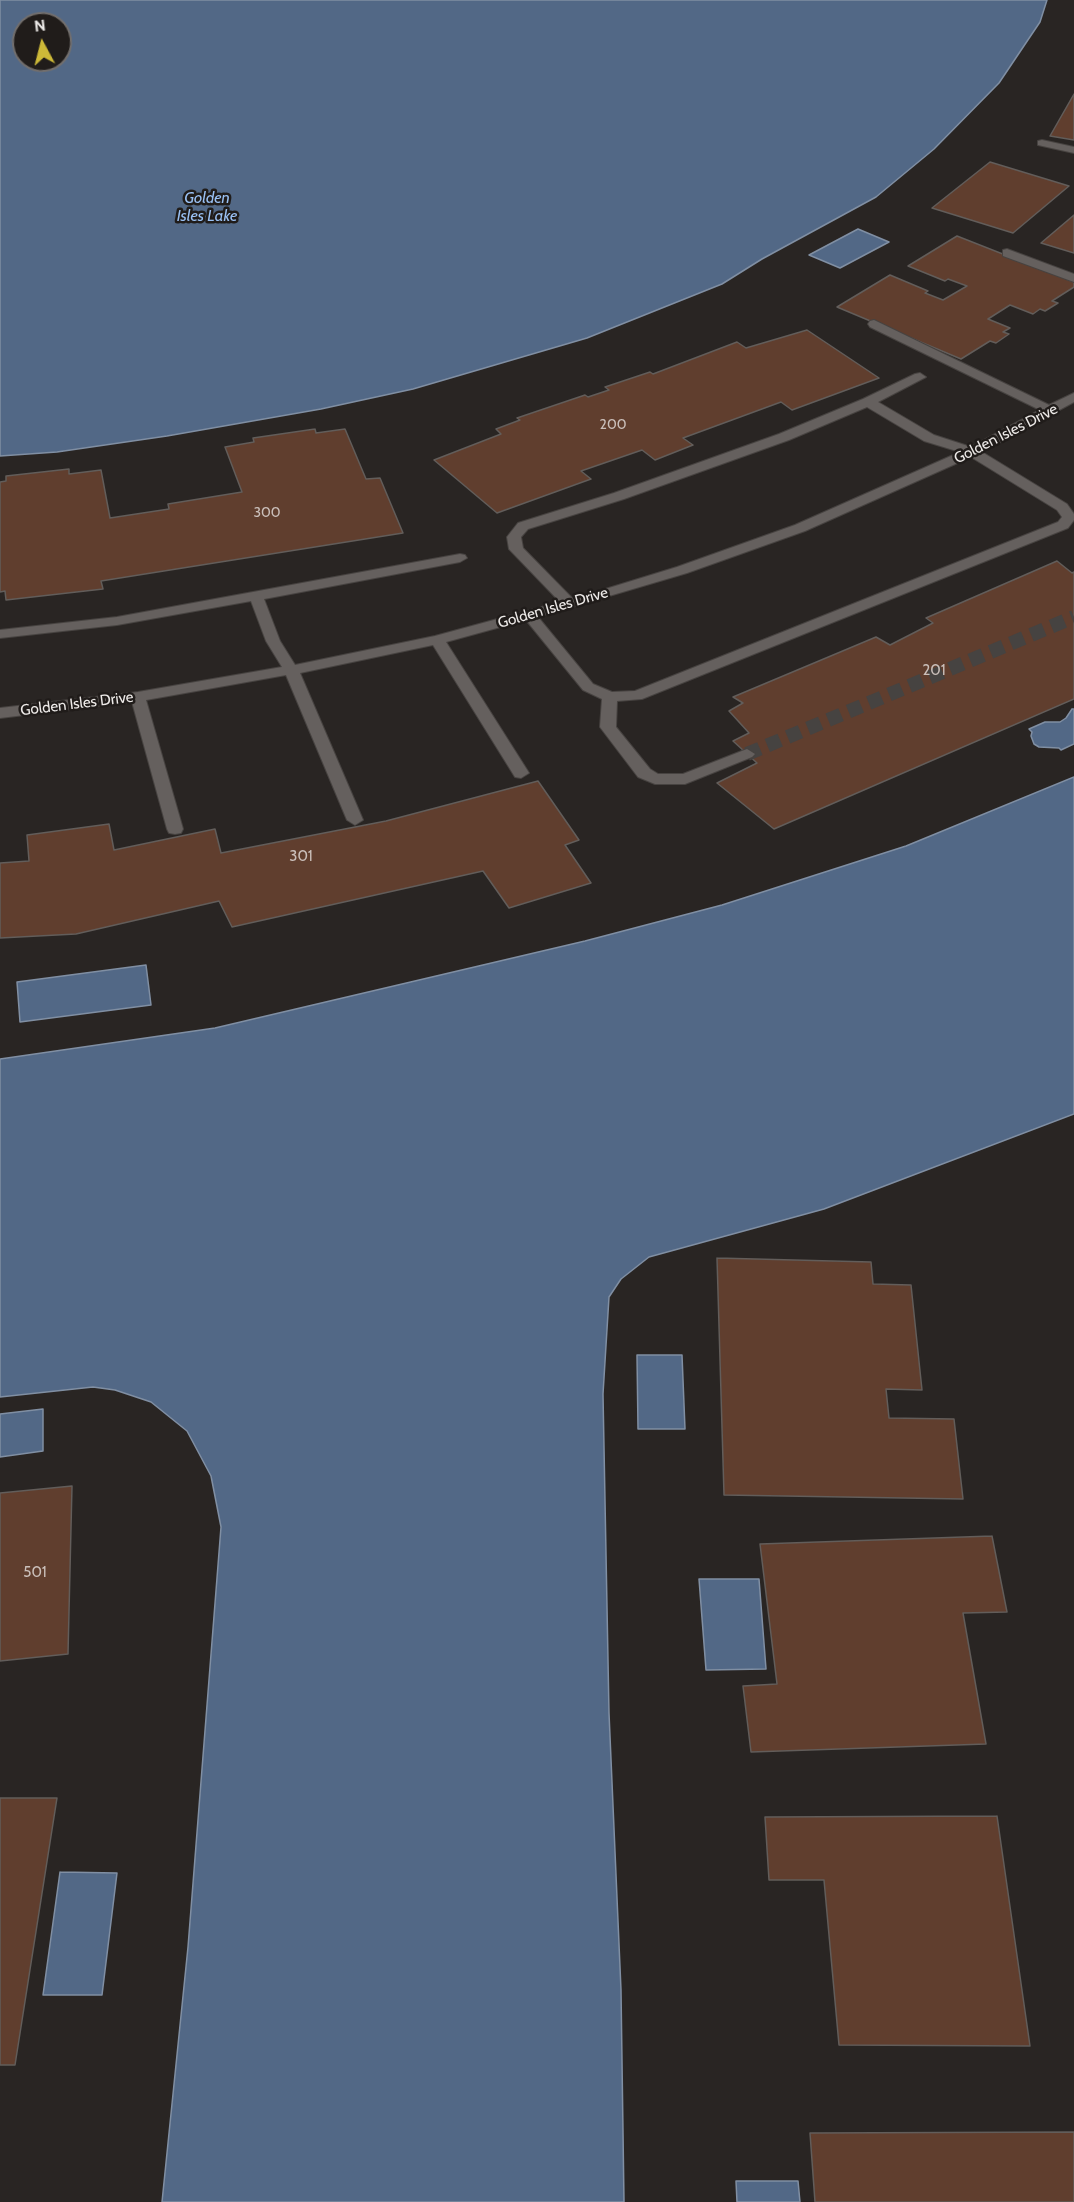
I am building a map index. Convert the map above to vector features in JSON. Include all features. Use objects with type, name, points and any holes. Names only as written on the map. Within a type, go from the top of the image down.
[{"type":"street","points":[[1042,143],[1074,150]]},
{"type":"street","points":[[1007,253],[1074,278]]},
{"type":"street","points":[[874,324],[1066,405]]},
{"type":"street","points":[[570,604],[516,549],[514,537],[523,526],[619,496],[784,437],[868,402],[920,377]]},
{"type":"street","points":[[529,615],[588,687],[610,697],[637,696],[1063,525],[1072,516],[1062,507],[972,452],[929,438],[868,402]]},
{"type":"street","name":"Golden Isles Drive","points":[[0,713],[138,697],[291,670],[437,640],[570,604],[682,570],[800,528],[972,452],[1066,405]]},
{"type":"street","points":[[0,634],[117,621],[460,558]]},
{"type":"street","points":[[256,596],[273,641],[291,670],[355,820]]},
{"type":"street","points":[[437,640],[521,773]]},
{"type":"street","points":[[138,697],[175,829]]},
{"type":"street","points":[[610,697],[608,727],[644,773],[655,779],[685,779],[747,754]]},
{"type":"water","name":"Golden Isles Lake","points":[[0,0],[1047,0],[1040,22],[999,83],[934,149],[876,197],[762,259],[722,284],[587,338],[413,389],[321,409],[167,436],[57,452],[0,456]]},
{"type":"water","points":[[858,229],[889,242],[840,268],[809,255]]},
{"type":"water","points":[[1074,709],[1074,744],[1061,750],[1039,747],[1034,744],[1032,732],[1029,729],[1045,722],[1060,722]]},
{"type":"water","points":[[1074,777],[1074,1114],[824,1209],[649,1257],[621,1279],[609,1297],[603,1394],[609,1713],[621,1990],[624,2202],[162,2202],[188,1947],[221,1527],[211,1476],[187,1431],[151,1402],[115,1390],[93,1387],[0,1397],[0,1059],[215,1028],[585,941],[722,905],[906,846]]},
{"type":"water","points":[[146,965],[151,1005],[20,1022],[17,982]]},
{"type":"water","points":[[637,1355],[682,1355],[685,1429],[638,1429]]},
{"type":"water","points":[[43,1409],[43,1451],[0,1457],[0,1414]]},
{"type":"water","points":[[699,1579],[759,1579],[766,1669],[706,1670]]},
{"type":"water","points":[[60,1872],[117,1873],[102,1995],[43,1995]]},
{"type":"water","points":[[736,2181],[798,2181],[800,2202],[737,2202]]},
{"type":"building","points":[[1074,94],[1074,140],[1050,136]]},
{"type":"building","points":[[990,162],[1069,186],[1013,233],[932,208]]},
{"type":"building","points":[[1074,215],[1074,253],[1041,243]]},
{"type":"building","points":[[957,236],[1074,282],[1074,287],[1052,301],[1058,303],[1045,311],[1040,309],[1033,314],[1010,305],[988,319],[1010,328],[1003,332],[1009,334],[996,343],[990,341],[961,359],[837,307],[890,275],[943,300],[967,286],[948,279],[945,281],[908,266]]},
{"type":"building","points":[[807,330],[879,378],[792,410],[781,402],[683,438],[693,445],[655,460],[642,450],[581,471],[591,479],[497,513],[434,460],[501,434],[496,429],[520,420],[517,418],[585,395],[588,397],[609,390],[605,387],[650,372],[653,374],[737,342],[746,348]]},
{"type":"building","points":[[315,429],[316,433],[345,429],[366,479],[380,478],[403,533],[101,581],[103,589],[6,600],[5,591],[0,592],[0,482],[6,481],[6,476],[69,469],[69,474],[101,470],[110,518],[169,509],[168,504],[242,492],[225,447],[254,442],[253,438]]},
{"type":"building","points":[[1057,561],[1072,573],[1074,572],[1074,699],[774,829],[717,783],[757,763],[733,741],[749,733],[729,711],[743,703],[733,697],[876,637],[890,645],[933,623],[926,618]]},
{"type":"building","points":[[538,781],[579,840],[565,845],[591,883],[509,908],[483,871],[232,927],[219,901],[76,934],[0,938],[0,863],[29,861],[27,835],[109,824],[114,850],[215,829],[221,853],[386,821]]},
{"type":"building","points":[[717,1258],[871,1262],[873,1284],[911,1285],[922,1390],[886,1389],[889,1418],[954,1419],[963,1499],[724,1495]]},
{"type":"building","points":[[72,1486],[68,1654],[0,1661],[0,1493]]},
{"type":"building","points":[[992,1536],[1007,1612],[963,1613],[986,1744],[751,1752],[743,1686],[777,1684],[760,1544]]},
{"type":"building","points":[[0,1798],[57,1798],[15,2065],[0,2065]]},
{"type":"building","points":[[997,1816],[1030,2046],[839,2045],[824,1880],[769,1880],[765,1817]]},
{"type":"building","points":[[1074,2132],[1074,2202],[815,2202],[810,2133]]},
{"type":"tunnel","points":[[747,754],[1074,617]]}]
